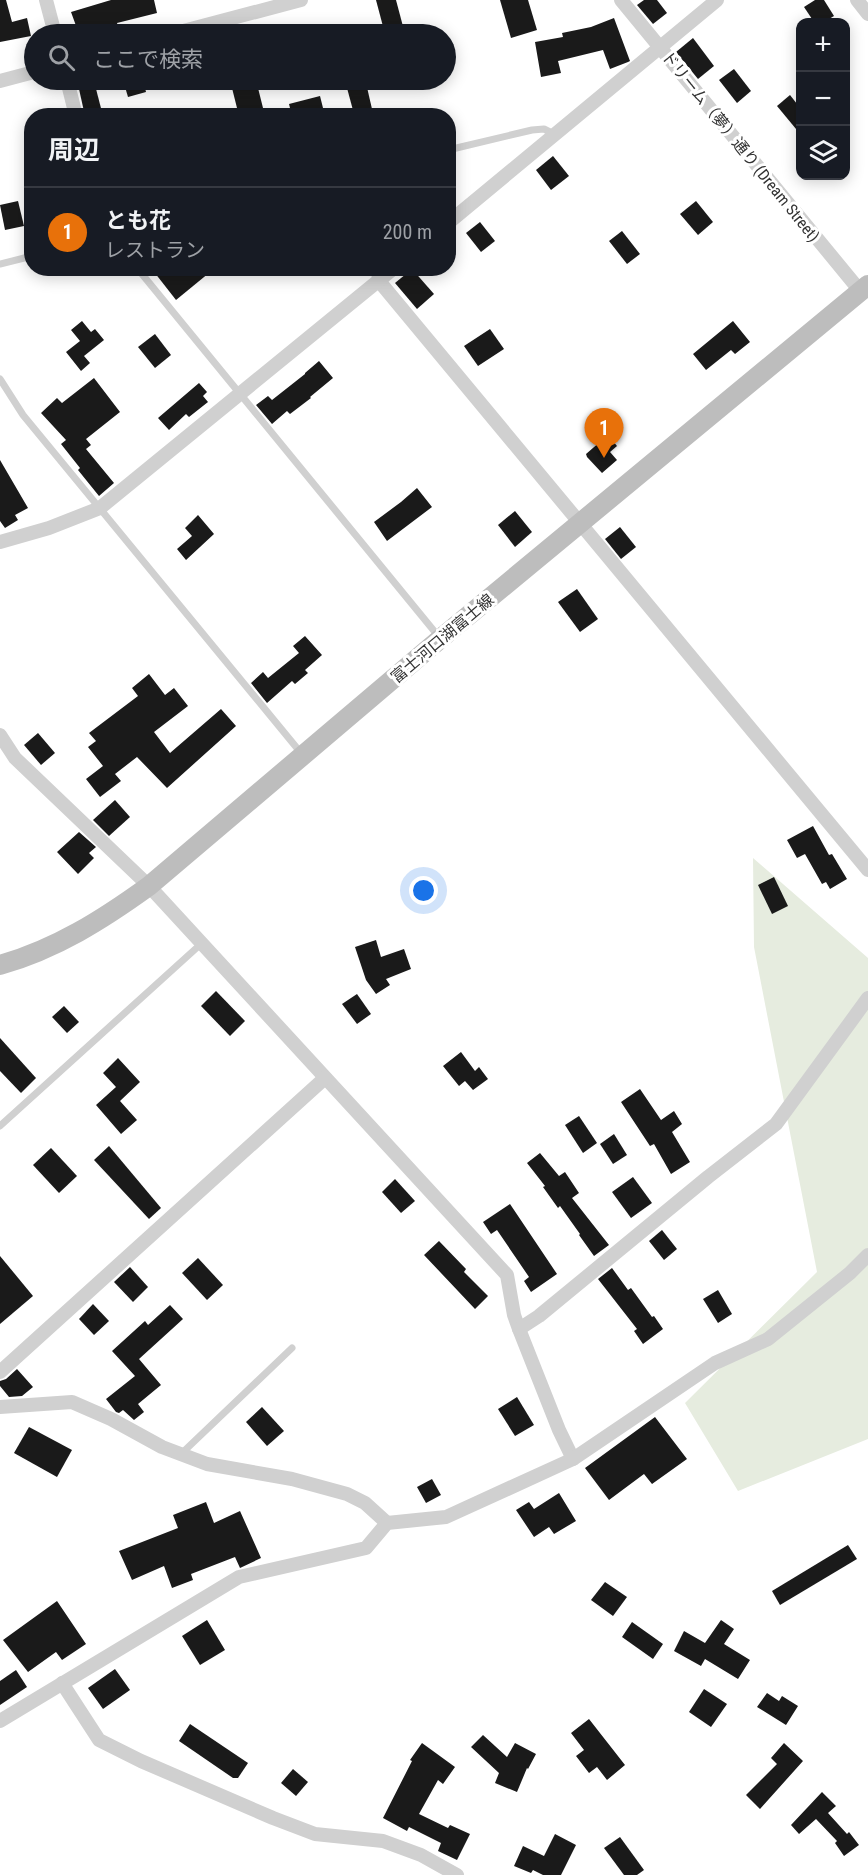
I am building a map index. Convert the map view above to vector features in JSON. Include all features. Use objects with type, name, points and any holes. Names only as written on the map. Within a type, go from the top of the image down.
[{"type":"main road","name":"富士河口湖富士線","points":[[0,965],[24,958],[66,940],[109,915],[149,886],[440,639],[864,289]]},
{"type":"street","points":[[46,0],[52,24]]},
{"type":"street","points":[[210,24],[301,0]]},
{"type":"street","name":"ドリーム（夢）通り (Dream Street)","points":[[621,0],[864,289]]},
{"type":"street","points":[[456,216],[717,0]]},
{"type":"street","points":[[856,0],[868,14]]},
{"type":"street","points":[[0,81],[24,75]]},
{"type":"street","points":[[70,90],[74,108]]},
{"type":"street","points":[[0,542],[49,528],[100,508],[385,276]]},
{"type":"street","points":[[380,281],[868,870]]},
{"type":"street","points":[[0,735],[15,758],[149,886],[507,1275],[514,1315],[519,1329],[559,1430],[573,1459]]},
{"type":"street","points":[[519,1329],[539,1316],[776,1124],[868,998]]},
{"type":"street","points":[[0,1372],[325,1078]]},
{"type":"street","points":[[0,1720],[239,1577],[366,1548],[387,1523],[446,1517],[573,1459],[716,1363],[768,1338],[868,1255]]},
{"type":"street","points":[[0,1407],[72,1402],[111,1419],[162,1447],[207,1464],[292,1479],[346,1494],[365,1503],[387,1523]]},
{"type":"street","points":[[62,1683],[99,1740],[141,1761],[315,1834],[383,1841],[421,1855],[457,1875]]},
{"type":"lane","points":[[456,148],[532,130],[544,129],[554,134]]},
{"type":"lane","points":[[0,264],[24,258]]},
{"type":"lane","points":[[144,276],[440,639]]},
{"type":"lane","points":[[376,276],[380,281]]},
{"type":"lane","points":[[0,379],[23,415],[303,755]]},
{"type":"lane","points":[[0,1126],[202,943]]},
{"type":"lane","points":[[181,1454],[292,1348]]},
{"type":"shaded area","points":[[753,858],[868,958],[868,1439],[738,1491],[685,1403],[817,1272],[754,947]]},
{"type":"building","points":[[0,0],[6,0],[12,22],[27,18],[28,24],[24,24],[24,37],[0,42]]},
{"type":"building","points":[[111,0],[154,0],[157,13],[117,24],[75,24],[71,12]]},
{"type":"building","points":[[376,0],[396,0],[402,24],[382,24]]},
{"type":"building","points":[[500,0],[528,0],[537,30],[511,38]]},
{"type":"building","points":[[644,0],[657,0],[667,13],[653,24],[637,5]]},
{"type":"building","points":[[815,0],[824,0],[834,16],[811,18],[804,7]]},
{"type":"building","points":[[614,18],[630,61],[610,69],[603,50],[558,61],[561,73],[541,77],[535,42],[563,37],[562,33],[591,27]]},
{"type":"building","points":[[693,38],[714,66],[698,79],[676,52]]},
{"type":"building","points":[[734,69],[751,91],[737,103],[719,80]]},
{"type":"building","points":[[79,90],[96,90],[101,108],[83,108]]},
{"type":"building","points":[[126,90],[146,90],[146,92],[128,97]]},
{"type":"building","points":[[232,90],[258,90],[263,108],[237,108]]},
{"type":"building","points":[[348,90],[368,90],[372,108],[352,108]]},
{"type":"building","points":[[790,95],[796,103],[796,129],[777,106]]},
{"type":"building","points":[[320,96],[323,108],[290,108],[289,104]]},
{"type":"building","points":[[553,156],[569,176],[551,190],[536,170]]},
{"type":"building","points":[[18,201],[24,226],[5,230],[0,205]]},
{"type":"building","points":[[696,201],[713,222],[698,235],[680,214]]},
{"type":"building","points":[[480,222],[495,241],[481,252],[466,233]]},
{"type":"building","points":[[622,231],[640,254],[627,264],[609,241]]},
{"type":"building","points":[[157,276],[205,276],[176,300]]},
{"type":"building","points":[[404,276],[418,276],[434,294],[417,309],[395,283]]},
{"type":"building","points":[[82,321],[91,332],[95,329],[104,340],[84,356],[90,363],[81,371],[66,352],[80,341],[71,330]]},
{"type":"building","points":[[733,321],[750,342],[735,354],[731,350],[706,370],[693,354]]},
{"type":"building","points":[[490,329],[504,349],[478,366],[464,346]]},
{"type":"building","points":[[155,334],[171,355],[155,368],[138,347]]},
{"type":"building","points":[[319,361],[333,378],[290,414],[287,411],[272,424],[256,405],[268,396],[272,400]]},
{"type":"building","points":[[94,378],[120,412],[86,439],[91,445],[86,449],[114,483],[99,496],[61,444],[66,440],[41,413],[57,398],[62,403]]},
{"type":"building","points":[[199,383],[207,392],[203,396],[208,402],[189,417],[186,414],[169,430],[158,418]]},
{"type":"building","points":[[608,435],[617,446],[610,452],[617,460],[602,473],[586,454]]},
{"type":"building","points":[[0,460],[28,508],[15,515],[18,520],[5,528],[0,521]]},
{"type":"building","points":[[417,488],[432,507],[387,541],[374,522]]},
{"type":"building","points":[[515,511],[532,532],[515,547],[498,525]]},
{"type":"building","points":[[198,515],[214,534],[186,560],[177,549],[192,536],[185,528]]},
{"type":"building","points":[[620,527],[636,547],[621,559],[605,539]]},
{"type":"building","points":[[577,589],[598,619],[580,632],[558,602]]},
{"type":"building","points":[[305,636],[322,655],[305,670],[308,673],[295,684],[292,681],[267,703],[251,683],[263,672],[268,678],[299,653],[293,646]]},
{"type":"building","points":[[149,674],[165,695],[174,688],[188,706],[154,732],[170,753],[221,709],[236,726],[167,788],[137,757],[115,774],[121,781],[100,797],[86,779],[103,766],[88,747],[96,741],[89,733],[138,696],[132,688]]},
{"type":"building","points":[[38,733],[55,753],[41,765],[24,745]]},
{"type":"building","points":[[115,800],[130,817],[109,836],[93,820]]},
{"type":"building","points":[[813,826],[829,855],[832,854],[847,879],[830,889],[826,882],[822,884],[805,854],[797,858],[787,840]]},
{"type":"building","points":[[79,832],[96,847],[89,853],[94,858],[78,874],[57,852]]},
{"type":"building","points":[[774,877],[788,906],[772,914],[758,885]]},
{"type":"building","points":[[376,940],[381,957],[404,949],[411,969],[386,979],[390,985],[376,994],[366,980],[355,947]]},
{"type":"building","points":[[216,991],[245,1021],[230,1036],[201,1006]]},
{"type":"building","points":[[357,994],[371,1014],[357,1024],[342,1004]]},
{"type":"building","points":[[64,1006],[79,1022],[67,1033],[52,1017]]},
{"type":"building","points":[[0,1038],[36,1078],[21,1093],[0,1071]]},
{"type":"building","points":[[461,1052],[475,1071],[479,1067],[488,1079],[473,1090],[465,1081],[459,1086],[443,1066]]},
{"type":"building","points":[[118,1058],[140,1082],[120,1101],[137,1120],[121,1134],[96,1105],[116,1087],[103,1073]]},
{"type":"building","points":[[640,1089],[661,1120],[674,1111],[682,1124],[672,1132],[690,1162],[671,1174],[654,1144],[650,1146],[621,1102]]},
{"type":"building","points":[[579,1116],[597,1143],[583,1153],[565,1125]]},
{"type":"building","points":[[614,1134],[627,1155],[613,1164],[600,1144]]},
{"type":"building","points":[[109,1146],[161,1208],[149,1219],[94,1160]]},
{"type":"building","points":[[51,1148],[77,1176],[59,1193],[33,1165]]},
{"type":"building","points":[[540,1153],[559,1176],[565,1172],[579,1193],[572,1198],[609,1245],[594,1256],[527,1163]]},
{"type":"building","points":[[633,1177],[652,1203],[631,1218],[612,1192]]},
{"type":"building","points":[[395,1179],[415,1201],[401,1213],[382,1192]]},
{"type":"building","points":[[510,1204],[557,1274],[531,1292],[524,1281],[529,1277],[497,1230],[491,1234],[483,1222]]},
{"type":"building","points":[[662,1230],[677,1249],[664,1260],[649,1241]]},
{"type":"building","points":[[439,1241],[466,1269],[464,1272],[488,1296],[475,1309],[424,1255]]},
{"type":"building","points":[[0,1256],[33,1296],[0,1324]]},
{"type":"building","points":[[198,1258],[223,1285],[207,1300],[182,1273]]},
{"type":"building","points":[[130,1267],[148,1287],[133,1302],[114,1282]]},
{"type":"building","points":[[612,1268],[628,1290],[631,1288],[663,1329],[643,1344],[634,1331],[637,1329],[598,1279]]},
{"type":"building","points":[[718,1290],[732,1314],[718,1323],[703,1299]]},
{"type":"building","points":[[93,1304],[109,1321],[94,1335],[79,1319]]},
{"type":"building","points":[[170,1305],[183,1319],[139,1359],[161,1385],[138,1404],[144,1412],[134,1420],[123,1410],[116,1412],[106,1399],[135,1376],[112,1351],[145,1321],[148,1325]]},
{"type":"building","points":[[17,1369],[33,1387],[22,1396],[9,1397],[0,1386],[0,1381],[6,1379]]},
{"type":"building","points":[[517,1397],[534,1425],[515,1436],[498,1409]]},
{"type":"building","points":[[262,1407],[284,1431],[267,1446],[246,1422]]},
{"type":"building","points":[[655,1417],[687,1459],[652,1484],[644,1474],[609,1500],[585,1468]]},
{"type":"building","points":[[29,1427],[72,1450],[57,1477],[14,1453]]},
{"type":"building","points":[[432,1479],[441,1495],[426,1503],[417,1487]]},
{"type":"building","points":[[559,1493],[576,1521],[554,1534],[549,1527],[534,1537],[516,1510],[529,1502],[534,1509]]},
{"type":"building","points":[[206,1502],[214,1523],[240,1511],[261,1558],[240,1568],[235,1557],[191,1574],[193,1580],[172,1588],[164,1566],[132,1580],[119,1551],[178,1528],[173,1515]]},
{"type":"building","points":[[848,1545],[857,1559],[780,1605],[772,1591]]},
{"type":"building","points":[[605,1582],[627,1597],[613,1616],[591,1600]]},
{"type":"building","points":[[57,1601],[86,1644],[62,1660],[56,1652],[28,1672],[3,1640]]},
{"type":"building","points":[[207,1620],[225,1650],[200,1665],[182,1636]]},
{"type":"building","points":[[721,1620],[734,1629],[724,1644],[750,1660],[738,1679],[705,1659],[701,1666],[674,1651],[684,1631],[705,1643]]},
{"type":"building","points":[[632,1622],[663,1644],[653,1659],[622,1637]]},
{"type":"building","points":[[115,1669],[130,1690],[103,1709],[88,1688]]},
{"type":"building","points":[[16,1670],[27,1687],[0,1705],[0,1681]]},
{"type":"building","points":[[704,1689],[727,1704],[711,1727],[689,1712]]},
{"type":"building","points":[[767,1693],[779,1701],[782,1696],[798,1706],[786,1725],[757,1707]]},
{"type":"building","points":[[589,1719],[625,1765],[607,1780],[597,1767],[589,1773],[576,1756],[584,1750],[571,1733]]},
{"type":"building","points":[[190,1724],[248,1763],[238,1778],[233,1778],[179,1741]]},
{"type":"building","points":[[483,1735],[507,1757],[515,1743],[536,1754],[517,1792],[495,1783],[499,1773],[471,1747]]},
{"type":"building","points":[[422,1743],[455,1767],[443,1784],[438,1780],[419,1814],[448,1828],[450,1825],[470,1834],[457,1860],[438,1851],[441,1843],[409,1827],[407,1831],[383,1818],[412,1761],[410,1760]]},
{"type":"building","points":[[784,1743],[803,1761],[760,1809],[746,1795],[777,1764],[771,1758]]},
{"type":"building","points":[[293,1769],[308,1782],[296,1796],[281,1783]]},
{"type":"building","points":[[822,1792],[836,1806],[828,1813],[847,1834],[849,1832],[859,1845],[844,1856],[835,1843],[837,1841],[816,1819],[799,1834],[791,1825]]},
{"type":"building","points":[[555,1834],[576,1845],[561,1875],[543,1875],[533,1870],[531,1873],[514,1866],[523,1846],[544,1856]]},
{"type":"building","points":[[620,1837],[644,1870],[637,1875],[624,1875],[604,1848]]},
{"type":"place","name":"とも花","points":[[604,458]]}]
